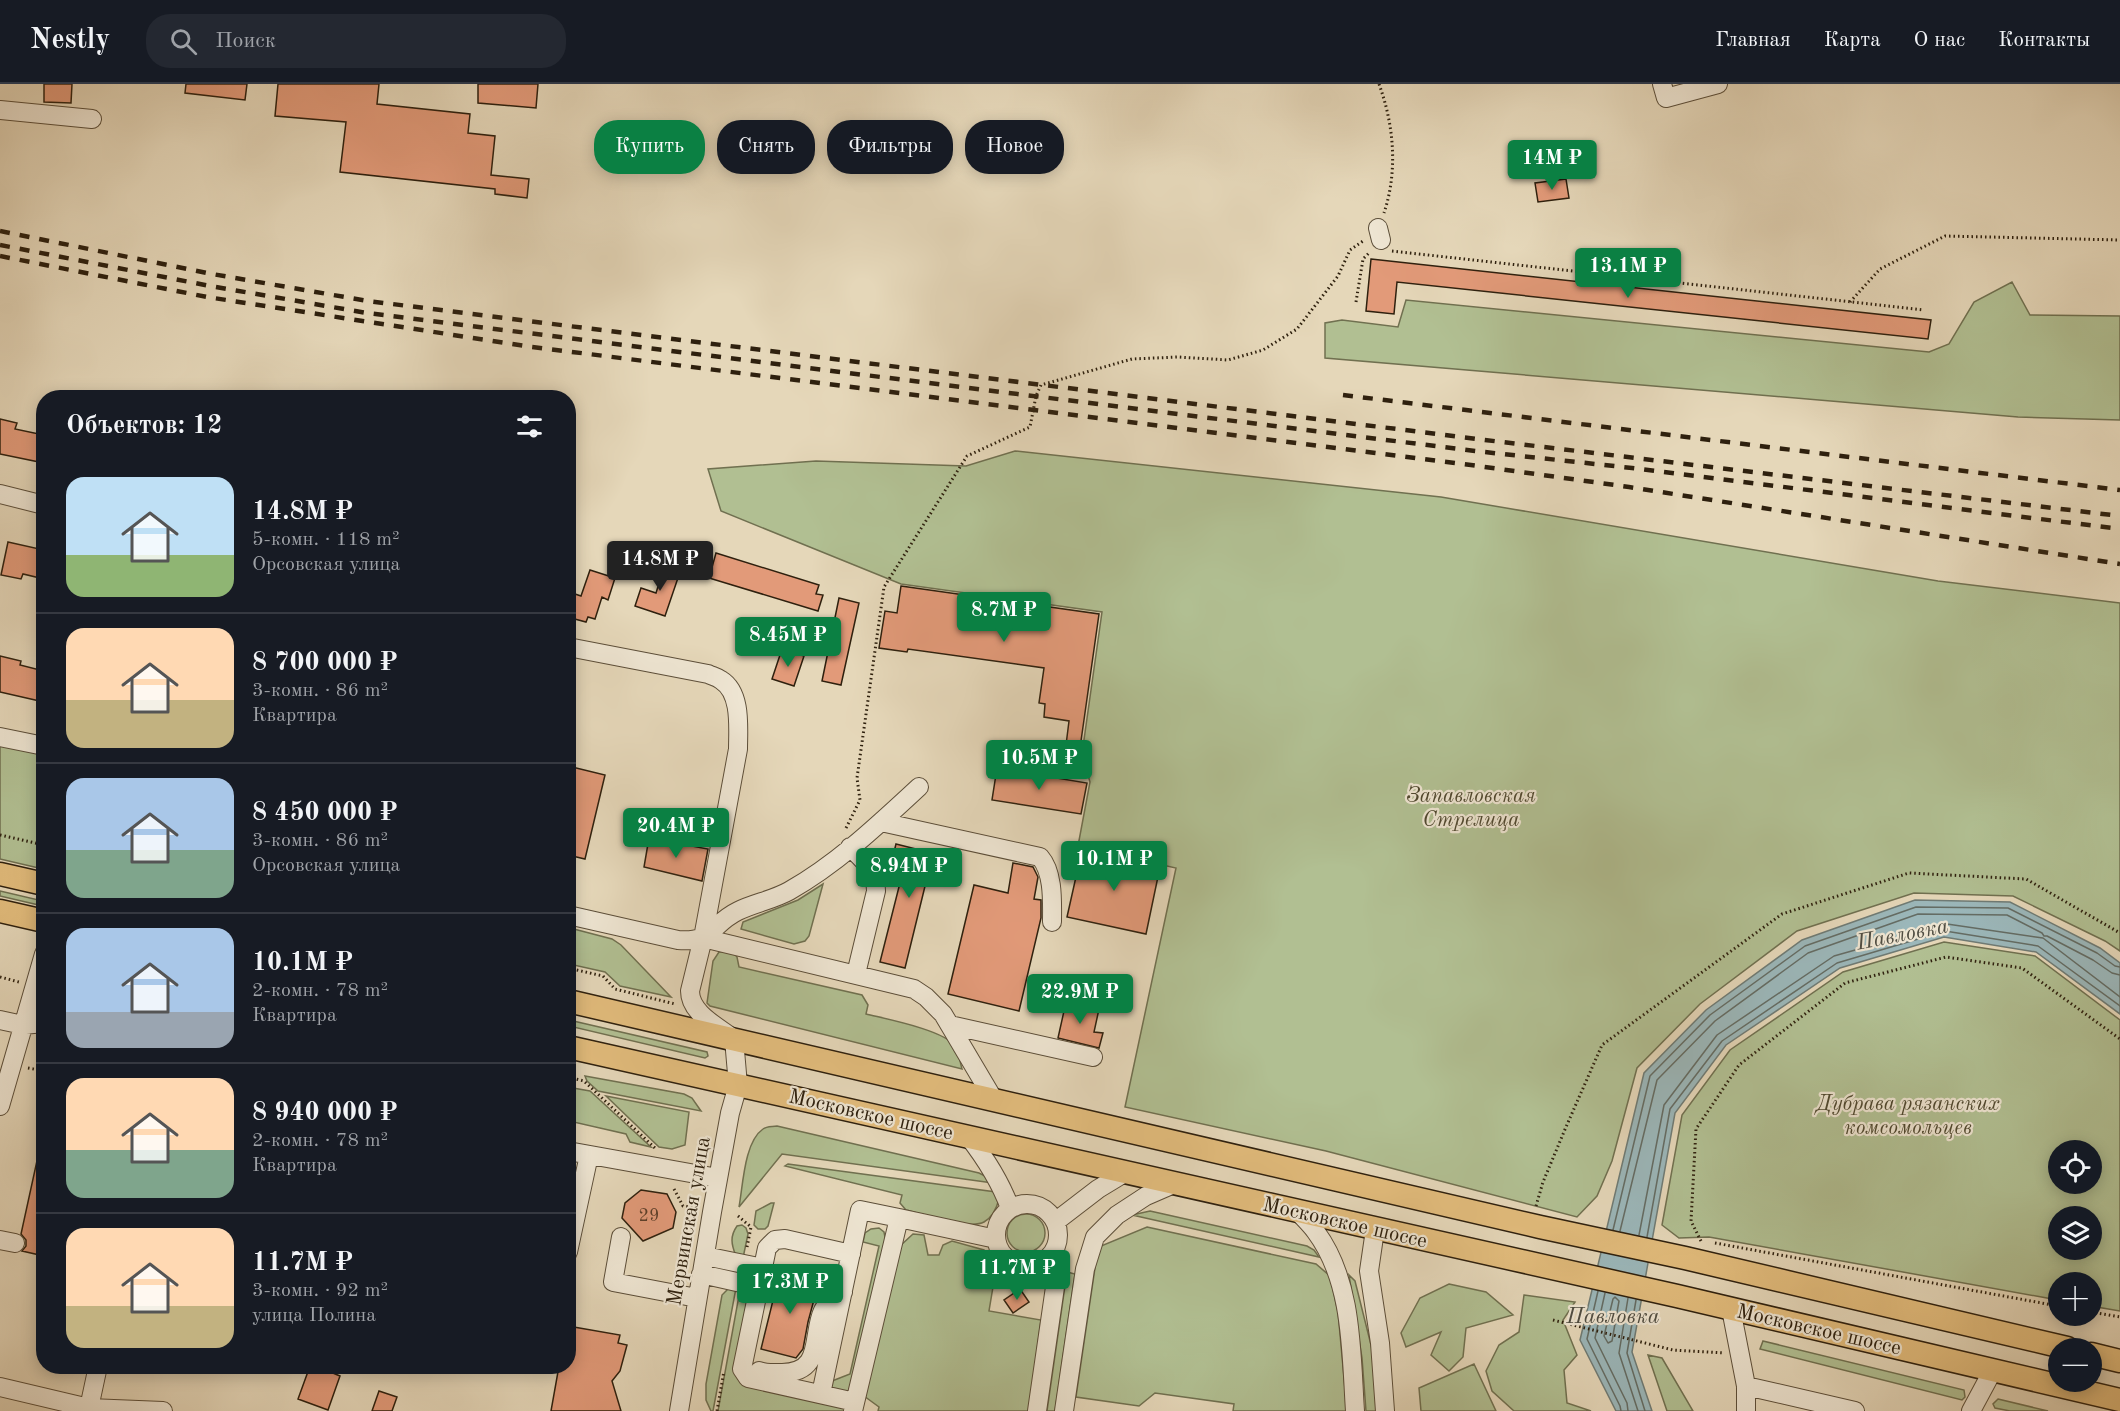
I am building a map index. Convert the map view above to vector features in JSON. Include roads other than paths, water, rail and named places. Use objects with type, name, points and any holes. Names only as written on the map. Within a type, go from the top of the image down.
[{"type":"main road","points":[[0,874],[36,882]]},
{"type":"main road","points":[[0,911],[36,919]]},
{"type":"main road","name":"Московское шоссе","points":[[576,1003],[994,1100],[1688,1250],[2048,1343]]},
{"type":"main road","name":"Московское шоссе","points":[[576,1049],[1677,1296],[2120,1400]]},
{"type":"main road","points":[[2102,1357],[2120,1361]]},
{"type":"street","points":[[1662,84],[1666,98],[1718,84]]},
{"type":"street","points":[[0,110],[92,119]]},
{"type":"street","points":[[0,494],[36,503]]},
{"type":"street","points":[[576,649],[708,674],[722,680],[730,689],[735,701],[738,749],[704,938],[690,991],[693,1008],[734,1039]]},
{"type":"street","points":[[0,737],[36,744]]},
{"type":"street","points":[[576,917],[678,940],[704,938],[732,915],[790,890],[821,870],[846,842],[881,822],[919,787]]},
{"type":"street","points":[[881,822],[1040,857],[1044,862],[1051,889],[1052,922]]},
{"type":"street","points":[[846,842],[876,878],[876,891],[856,974]]},
{"type":"street","points":[[704,938],[914,989],[936,1006],[950,1025],[994,1100]]},
{"type":"street","points":[[0,1106],[36,981]]},
{"type":"street","points":[[0,1020],[23,1025],[36,1024]]},
{"type":"street","points":[[950,1025],[1093,1057]]},
{"type":"street","name":"Мервинская улица","points":[[679,1411],[718,1178],[730,1113],[738,1085],[734,1039]]},
{"type":"street","points":[[968,1136],[988,1163],[1003,1189],[1010,1209]]},
{"type":"street","points":[[576,1152],[718,1178]]},
{"type":"street","points":[[576,1215],[589,1155]]},
{"type":"street","points":[[1055,1222],[1098,1189],[1126,1172]]},
{"type":"street","points":[[1064,1411],[1085,1269],[1095,1237],[1117,1215],[1146,1196],[1176,1183]]},
{"type":"street","points":[[1018,1205],[1036,1205],[1051,1215],[1055,1222],[1058,1232],[1057,1242],[1047,1259],[1038,1264],[1029,1266],[1011,1262],[998,1248],[996,1239],[999,1221],[1010,1209],[1018,1205]]},
{"type":"street","points":[[821,1394],[860,1210],[996,1239]]},
{"type":"street","points":[[1298,1212],[1317,1233],[1334,1264],[1345,1302],[1355,1411]]},
{"type":"street","points":[[851,1254],[785,1239],[775,1240],[768,1248],[742,1369],[748,1378],[821,1394],[854,1406],[899,1218]]},
{"type":"street","points":[[1375,1230],[1368,1271],[1380,1343],[1385,1411]]},
{"type":"street","points":[[621,1237],[613,1282],[697,1298]]},
{"type":"street","points":[[705,1256],[763,1268]]},
{"type":"street","points":[[1037,1411],[1055,1287],[1053,1272],[1047,1259]]},
{"type":"street","points":[[701,1274],[759,1287]]},
{"type":"street","points":[[753,1315],[756,1323],[750,1362],[754,1370],[763,1373],[799,1372],[807,1367],[812,1358],[825,1304],[832,1296],[843,1292]]},
{"type":"street","points":[[1731,1309],[1746,1386],[1746,1411]]},
{"type":"street","points":[[1971,1411],[1993,1370]]},
{"type":"street","points":[[89,1408],[96,1374]]},
{"type":"street","points":[[1746,1386],[1855,1411]]},
{"type":"street","points":[[0,1387],[89,1408],[163,1411]]},
{"type":"water","name":"Павловка","points":[[1915,900],[2010,902],[2100,948],[2120,963],[2120,1014],[2036,952],[1944,937],[1840,968],[1726,1045],[1675,1113],[1632,1352],[1652,1411],[1616,1411],[1580,1340],[1644,1073],[1706,1010],[1802,940]]},
{"type":"railway","points":[[0,231],[212,274],[368,301],[1477,439],[2120,516]]},
{"type":"railway","points":[[0,245],[210,286],[367,313],[2120,529]]},
{"type":"railway","points":[[0,256],[207,297],[525,346],[1471,465],[1629,487],[2120,564]]},
{"type":"railway","points":[[1343,395],[2120,490]]},
{"type":"park label","name":"Запавловская Стрелица","points":[[1471,807]]},
{"type":"park label","name":"Дубрава рязанских комсомольцев","points":[[1908,1115]]}]
